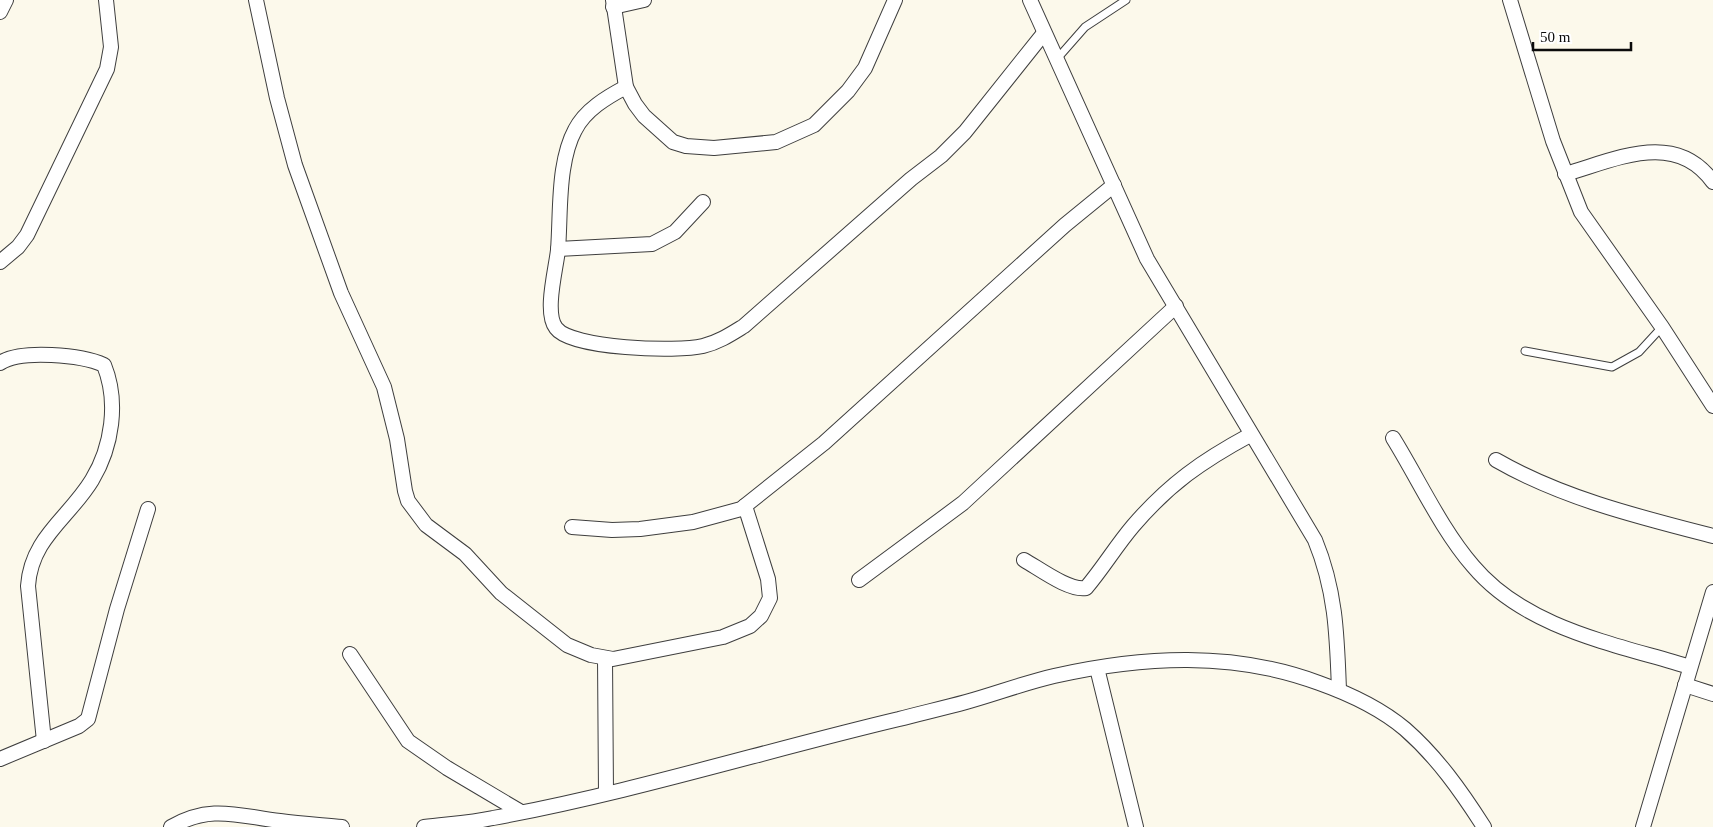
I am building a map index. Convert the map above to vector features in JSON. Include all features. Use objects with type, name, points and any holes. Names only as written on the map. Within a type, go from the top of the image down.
[{"type":"street","points":[[0,12],[6,0]]},
{"type":"street","points":[[0,262],[18,247],[27,235],[107,69],[110,48],[106,0]]},
{"type":"street","points":[[256,0],[277,98],[295,165],[341,293],[384,387],[397,439],[404,491],[408,501],[426,525],[457,547],[501,593],[521,610],[573,648],[613,659],[724,637],[750,626],[761,616],[770,598],[768,579],[745,506]]},
{"type":"street","points":[[644,0],[613,4],[626,87],[644,116],[673,142],[686,146],[707,148],[776,142],[814,126],[848,92],[865,68],[895,0]]},
{"type":"street","points":[[1030,0],[1146,259],[1176,306],[1250,435],[1307,526],[1323,560],[1334,602],[1339,690]]},
{"type":"street","points":[[1510,0],[1564,174],[1581,212],[1662,327],[1713,406]]},
{"type":"street","points":[[626,87],[601,102],[575,130],[563,171],[558,249],[551,311],[555,328],[561,334],[581,341],[643,349],[680,349],[703,346],[724,338],[744,326],[912,179],[941,156],[965,132],[1044,33]]},
{"type":"street","points":[[1564,174],[1658,151],[1677,154],[1694,162],[1701,166],[1713,182]]},
{"type":"street","points":[[572,527],[612,530],[640,529],[715,518],[745,506],[786,475],[866,406],[1065,225],[1114,185]]},
{"type":"street","points":[[558,249],[652,244],[675,232],[703,202]]},
{"type":"street","points":[[859,580],[915,541],[983,486],[1062,410],[1176,306]]},
{"type":"street","points":[[0,363],[26,356],[83,357],[104,365],[109,380],[112,409],[110,433],[103,456],[91,480],[49,533],[35,554],[29,569],[28,586],[44,741]]},
{"type":"street","points":[[1024,560],[1068,585],[1086,588],[1132,527],[1164,493],[1198,464],[1250,435]]},
{"type":"street","points":[[1393,438],[1462,552],[1492,585],[1538,616],[1563,627],[1690,668]]},
{"type":"street","points":[[1496,460],[1523,476],[1580,497],[1713,536]]},
{"type":"street","points":[[0,759],[79,726],[88,719],[117,609],[148,509]]},
{"type":"street","points":[[1643,827],[1713,592]]},
{"type":"street","points":[[350,654],[408,741],[428,756],[521,812]]},
{"type":"street","points":[[605,658],[606,793]]},
{"type":"street","points":[[424,827],[490,819],[606,793],[964,703],[1053,676],[1142,661],[1212,659],[1258,666],[1305,678],[1339,690],[1378,710],[1422,745],[1454,782],[1484,827]]},
{"type":"street","points":[[1097,668],[1136,827]]},
{"type":"street","points":[[1685,686],[1713,694]]},
{"type":"street","points":[[171,827],[184,820],[223,812],[281,821],[342,827]]},
{"type":"lane","points":[[1056,60],[1085,27],[1126,0]]},
{"type":"lane","points":[[1525,352],[1612,367],[1639,352],[1662,327]]}]
